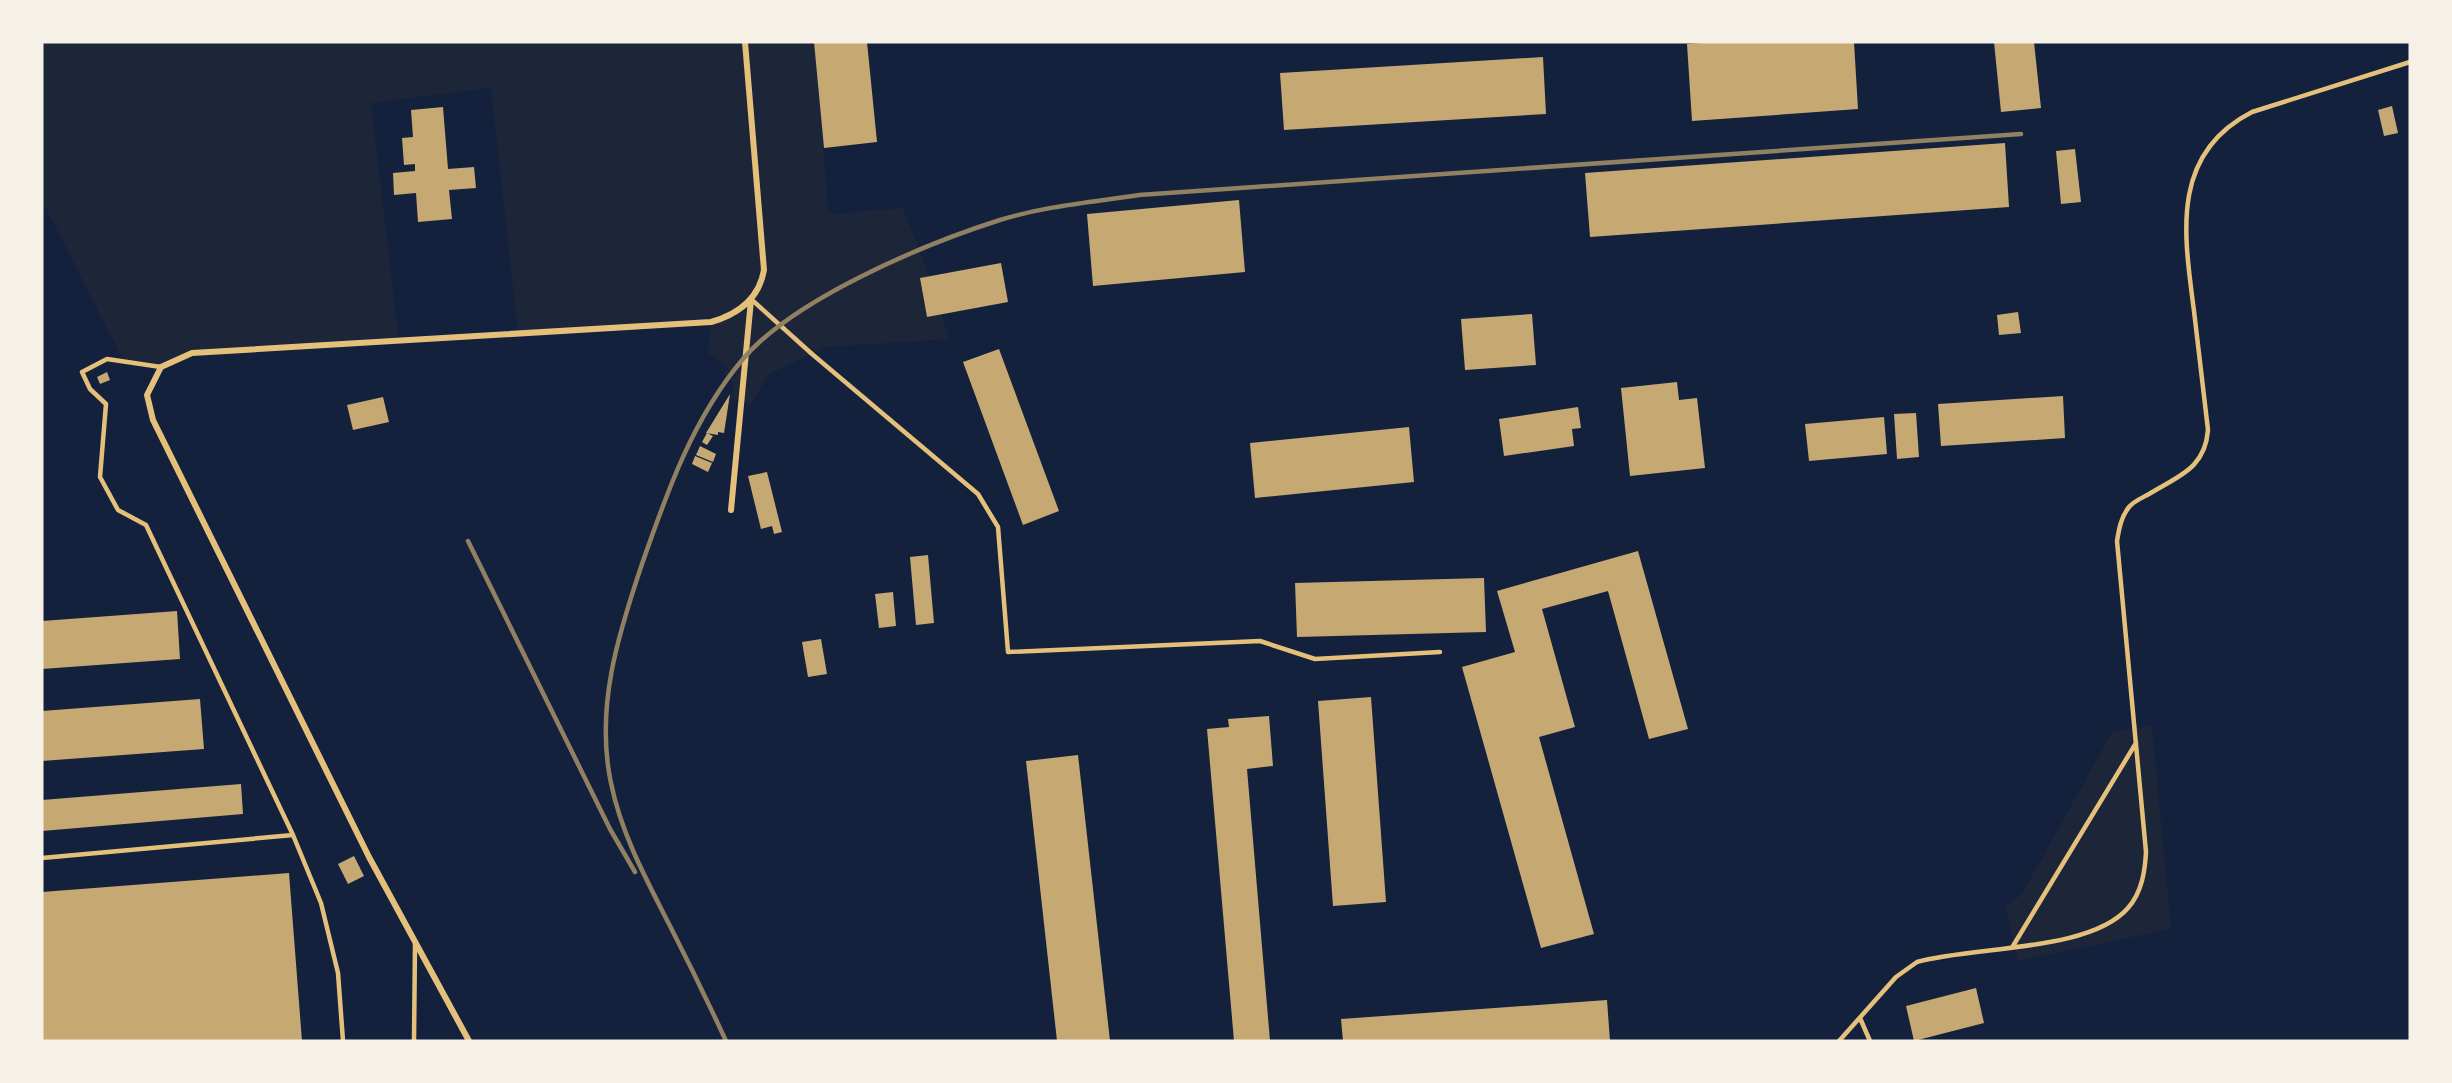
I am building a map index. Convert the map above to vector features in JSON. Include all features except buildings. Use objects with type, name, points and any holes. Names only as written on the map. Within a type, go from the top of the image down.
[{"type":"street","points":[[470,1041],[369,857],[153,420],[147,395],[161,367],[192,353],[711,322],[734,314],[751,299],[762,282],[764,256],[745,42]]},
{"type":"street","points":[[731,510],[751,299]]},
{"type":"lane","points":[[1839,1041],[1896,977],[1917,962],[2090,932],[2118,917],[2136,897],[2141,885],[2146,852],[2116,541],[2123,516],[2131,505],[2190,469],[2200,459],[2206,446],[2208,430],[2184,231],[2186,206],[2197,170],[2212,143],[2236,120],[2252,112],[2410,62]]},
{"type":"lane","points":[[751,299],[812,354],[978,494],[998,527],[1008,651],[1260,641],[1315,659],[1440,652]]},
{"type":"lane","points":[[161,367],[107,359],[82,372],[90,389],[106,404],[100,477],[118,510],[146,525],[293,836],[321,903],[338,973],[343,1041]]},
{"type":"lane","points":[[2013,946],[2136,742]]},
{"type":"lane","points":[[42,858],[293,836]]},
{"type":"lane","points":[[414,1041],[415,941]]},
{"type":"lane","points":[[1860,1018],[1870,1041]]},
{"type":"shaded area","points":[[42,42],[814,42],[829,214],[903,208],[929,276],[920,279],[926,316],[941,314],[950,339],[826,347],[769,374],[751,404],[730,398],[734,384],[724,374],[728,368],[708,353],[711,322],[518,334],[491,88],[371,103],[399,341],[192,353],[161,367],[124,362],[42,200]]},
{"type":"shaded area","points":[[2152,726],[2171,929],[2018,961],[2005,907],[2022,894],[2112,732]]},
{"type":"railway","points":[[726,1041],[643,873],[621,820],[615,802],[607,755],[607,699],[617,645],[633,591],[651,537],[683,457],[725,382],[743,359],[794,315],[862,276],[935,243],[1000,220],[1069,205],[1139,195],[2021,134]]},
{"type":"railway","points":[[468,541],[610,829],[635,872]]}]
